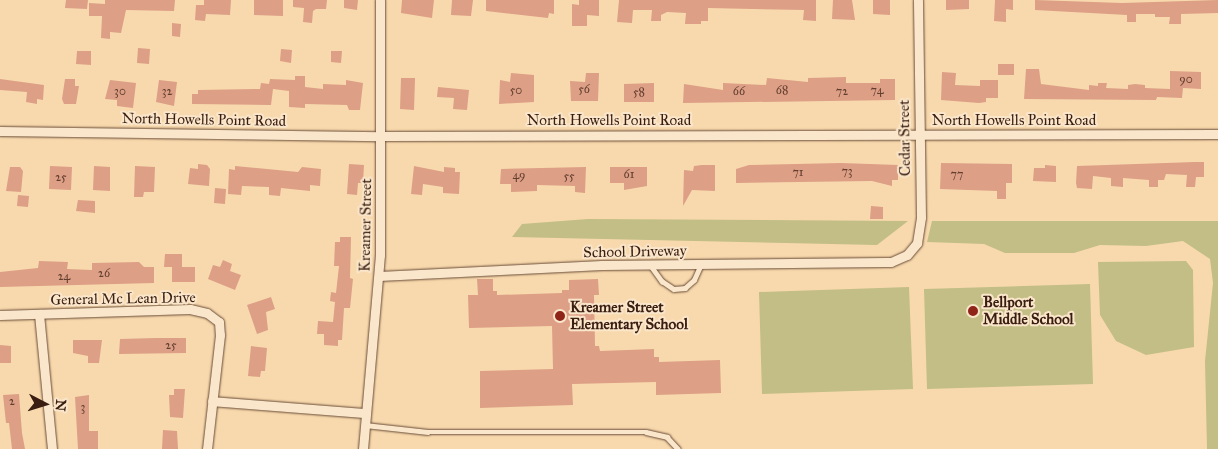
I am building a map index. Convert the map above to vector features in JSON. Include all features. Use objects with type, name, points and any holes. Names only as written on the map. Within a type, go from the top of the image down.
[{"type":"street","name":"Kreamer Street","points":[[363,449],[379,276],[380,0]]},
{"type":"street","name":"Cedar Street","points":[[892,262],[907,255],[917,243],[921,217],[918,134],[918,0]]},
{"type":"street","name":"North Howells Point Road","points":[[0,130],[381,136],[1218,134]]},
{"type":"street","name":"School Driveway","points":[[379,276],[650,264],[892,262]]},
{"type":"street","name":"General Mc Lean Drive","points":[[0,315],[190,309],[207,313],[219,322],[220,335],[207,449]]},
{"type":"street","points":[[39,314],[52,449]]},
{"type":"street","points":[[212,401],[366,413]]},
{"type":"lane","points":[[650,264],[662,281],[674,289],[685,288],[694,280],[701,264]]},
{"type":"lane","points":[[365,425],[428,432],[646,432],[667,437],[678,449]]},
{"type":"shaded area","points":[[588,219],[908,221],[877,245],[512,237],[522,224]]},
{"type":"shaded area","points":[[932,221],[1218,221],[1218,449],[1207,449],[1205,361],[1213,283],[1210,259],[1183,241],[1146,246],[1100,245],[1074,253],[1005,253],[984,244],[927,242]]},
{"type":"shaded area","points":[[1186,261],[1193,270],[1194,347],[1146,355],[1116,341],[1100,315],[1098,262]]},
{"type":"shaded area","points":[[1090,284],[1093,384],[927,389],[924,289]]},
{"type":"shaded area","points":[[909,287],[913,389],[762,394],[759,292]]},
{"type":"building","points":[[66,0],[88,0],[87,9],[65,8]]},
{"type":"building","points":[[105,0],[175,0],[174,11],[126,10],[121,33],[110,32],[110,39],[101,38],[102,16],[89,16],[89,3],[105,4]]},
{"type":"building","points":[[204,0],[231,0],[230,15],[206,14],[205,21],[195,20],[196,5],[204,5]]},
{"type":"building","points":[[254,0],[283,0],[283,16],[254,15]]},
{"type":"building","points":[[293,0],[327,0],[326,9],[316,9],[313,11],[312,23],[303,22],[304,8],[293,7]]},
{"type":"building","points":[[344,0],[358,0],[357,10],[344,8]]},
{"type":"building","points":[[402,0],[434,0],[432,18],[401,13]]},
{"type":"building","points":[[452,0],[473,0],[471,16],[451,15]]},
{"type":"building","points":[[486,0],[554,0],[554,14],[549,13],[548,18],[486,11]]},
{"type":"building","points":[[579,0],[599,0],[599,16],[587,15],[587,26],[572,26],[572,4],[579,5]]},
{"type":"building","points":[[619,0],[816,0],[816,21],[803,20],[804,10],[708,8],[708,21],[701,21],[701,24],[685,24],[686,13],[667,12],[661,15],[661,21],[651,21],[652,10],[633,10],[632,23],[617,22]]},
{"type":"building","points":[[833,0],[852,0],[855,20],[832,19]]},
{"type":"building","points":[[873,0],[890,0],[890,15],[873,14]]},
{"type":"building","points":[[946,0],[969,0],[969,9],[946,10]]},
{"type":"building","points":[[995,0],[1013,0],[1013,10],[1006,9],[1006,22],[994,21]]},
{"type":"building","points":[[1035,0],[1122,3],[1218,0],[1218,13],[1181,14],[1181,24],[1169,24],[1170,17],[1155,17],[1155,14],[1136,14],[1136,22],[1127,22],[1127,15],[1035,10]]},
{"type":"building","points":[[172,23],[181,24],[180,37],[172,36]]},
{"type":"building","points":[[138,48],[150,49],[149,64],[137,63]]},
{"type":"building","points":[[281,49],[292,50],[291,63],[280,61]]},
{"type":"building","points":[[77,51],[91,51],[91,65],[76,64]]},
{"type":"building","points":[[331,51],[342,51],[341,63],[331,62]]},
{"type":"building","points":[[998,64],[1014,64],[1014,75],[998,75]]},
{"type":"building","points":[[1026,69],[1039,69],[1041,84],[1089,90],[1089,85],[1098,86],[1098,83],[1107,83],[1106,88],[1128,89],[1128,85],[1135,84],[1145,85],[1145,88],[1170,89],[1170,71],[1201,72],[1201,89],[1183,88],[1182,98],[1157,97],[1156,100],[1024,99]]},
{"type":"building","points":[[942,72],[956,73],[955,85],[980,86],[980,80],[998,80],[998,98],[986,98],[986,102],[979,103],[941,100]]},
{"type":"building","points":[[511,73],[534,75],[534,102],[499,104],[500,80],[510,82]]},
{"type":"building","points":[[586,73],[599,73],[598,101],[571,101],[570,81],[585,82]]},
{"type":"building","points":[[295,76],[305,76],[305,87],[323,89],[323,84],[346,85],[346,80],[363,83],[360,110],[349,110],[347,105],[305,104],[305,108],[289,107],[289,91],[273,89],[271,105],[192,104],[192,94],[198,94],[198,90],[260,89],[261,83],[269,84],[270,79],[295,80]]},
{"type":"building","points":[[846,77],[846,83],[880,83],[880,79],[895,79],[895,100],[683,103],[684,84],[723,90],[723,83],[766,85],[767,78],[808,82],[808,78]]},
{"type":"building","points":[[401,78],[415,78],[414,110],[400,109]]},
{"type":"building","points":[[0,79],[44,85],[43,100],[37,99],[37,104],[26,102],[27,92],[0,90]]},
{"type":"building","points":[[65,79],[75,79],[75,86],[79,86],[76,104],[64,104],[62,99]]},
{"type":"building","points":[[110,80],[136,83],[133,108],[117,106],[117,100],[105,99]]},
{"type":"building","points":[[159,80],[177,82],[174,106],[156,102]]},
{"type":"building","points":[[654,83],[654,102],[624,102],[624,84]]},
{"type":"building","points":[[438,87],[469,90],[467,110],[453,109],[454,98],[437,97]]},
{"type":"building","points":[[1204,162],[1204,177],[1196,177],[1195,187],[1186,187],[1187,175],[1166,174],[1164,180],[1158,180],[1158,187],[1149,187],[1149,180],[1123,178],[1123,187],[1111,186],[1111,178],[1093,176],[1092,189],[1077,188],[1076,183],[1077,166]]},
{"type":"building","points":[[841,163],[898,165],[898,180],[892,180],[892,186],[872,181],[736,183],[736,169],[749,165]]},
{"type":"building","points":[[941,163],[1012,164],[1012,183],[1006,183],[1006,199],[997,199],[997,191],[940,189]]},
{"type":"building","points":[[198,164],[207,165],[210,169],[209,186],[188,184],[190,168],[198,169]]},
{"type":"building","points":[[349,164],[364,165],[363,183],[358,183],[357,195],[347,194]]},
{"type":"building","points":[[715,165],[715,191],[692,190],[683,206],[684,170],[693,171],[694,166]]},
{"type":"building","points":[[1045,165],[1056,166],[1056,182],[1033,181],[1034,168],[1045,168]]},
{"type":"building","points":[[50,166],[72,167],[71,190],[49,189]]},
{"type":"building","points":[[94,166],[110,167],[110,191],[93,190]]},
{"type":"building","points":[[135,166],[155,167],[154,192],[144,192],[143,197],[134,197]]},
{"type":"building","points":[[235,166],[298,172],[302,167],[321,169],[320,186],[310,185],[310,191],[281,188],[280,196],[269,195],[269,187],[242,186],[241,195],[228,194],[229,169],[235,170]]},
{"type":"building","points":[[414,166],[444,172],[444,167],[455,168],[455,172],[460,172],[459,194],[443,193],[443,187],[423,184],[422,195],[411,194]]},
{"type":"building","points":[[10,167],[20,167],[23,171],[21,192],[6,191]]},
{"type":"building","points":[[586,167],[585,193],[575,192],[575,186],[537,185],[537,191],[511,192],[511,184],[500,184],[501,169]]},
{"type":"building","points":[[610,167],[647,167],[647,186],[624,190],[624,183],[610,183]]},
{"type":"building","points":[[215,188],[226,189],[225,204],[214,203]]},
{"type":"building","points":[[18,195],[29,196],[28,207],[17,206]]},
{"type":"building","points":[[78,200],[95,201],[95,213],[76,211]]},
{"type":"building","points":[[871,206],[883,207],[883,219],[870,219]]},
{"type":"building","points":[[340,237],[351,237],[350,278],[353,279],[350,308],[344,308],[342,340],[338,340],[338,346],[324,345],[324,334],[317,334],[318,321],[333,322],[335,302],[330,301],[331,292],[336,293],[339,266],[334,266],[335,242],[340,242]]},
{"type":"building","points":[[165,254],[182,254],[182,267],[195,267],[195,282],[172,282],[172,267],[164,267]]},
{"type":"building","points":[[223,260],[232,264],[230,271],[241,275],[235,290],[208,279],[213,265],[220,267]]},
{"type":"building","points":[[39,261],[68,262],[67,269],[92,270],[92,263],[139,262],[144,267],[154,267],[154,283],[0,287],[0,272],[38,268]]},
{"type":"building","points":[[477,279],[493,279],[493,291],[497,291],[497,295],[562,293],[562,290],[569,290],[569,280],[598,279],[599,295],[594,295],[595,346],[599,346],[600,351],[654,349],[654,357],[659,357],[659,362],[720,360],[721,393],[656,395],[656,382],[572,384],[573,405],[480,408],[480,371],[553,369],[552,326],[469,328],[468,295],[478,295]]},
{"type":"building","points":[[271,297],[275,309],[266,312],[268,330],[257,334],[247,305]]},
{"type":"building","points":[[186,338],[186,353],[119,354],[120,339]]},
{"type":"building","points":[[73,340],[102,340],[99,363],[88,363],[88,356],[73,353]]},
{"type":"building","points":[[0,345],[11,346],[11,363],[0,363]]},
{"type":"building","points":[[251,346],[267,348],[265,371],[261,371],[260,377],[248,376]]},
{"type":"building","points":[[174,389],[185,389],[183,418],[170,417],[169,395],[174,395]]},
{"type":"building","points":[[19,394],[25,449],[12,449],[9,423],[6,423],[3,395]]},
{"type":"building","points":[[89,395],[89,431],[98,431],[98,449],[78,449],[75,397]]},
{"type":"building","points":[[163,430],[177,431],[178,449],[162,449]]},
{"type":"place","name":"Bellport Middle School","points":[[973,311]]},
{"type":"place","name":"Kreamer Street Elementary School","points":[[560,316]]}]
